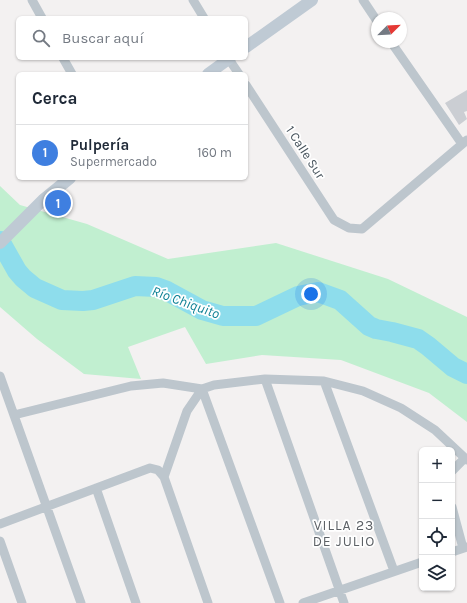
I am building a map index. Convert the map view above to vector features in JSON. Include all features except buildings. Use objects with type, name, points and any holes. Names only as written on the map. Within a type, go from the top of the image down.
[{"type":"street","points":[[32,0],[41,16]]},
{"type":"street","points":[[193,0],[203,16]]},
{"type":"street","points":[[248,46],[312,0]]},
{"type":"street","points":[[363,0],[371,12]]},
{"type":"street","points":[[396,48],[464,142]]},
{"type":"street","points":[[64,60],[71,72]]},
{"type":"street","points":[[211,72],[226,60]]},
{"type":"street","points":[[230,60],[238,72]]},
{"type":"street","name":"1 Calle Sur","points":[[248,88],[334,220],[349,228],[362,229],[464,142]]},
{"type":"street","points":[[0,243],[43,200],[68,180]]},
{"type":"street","points":[[0,376],[80,603]]},
{"type":"street","points":[[14,415],[131,386],[163,383],[202,389],[214,385],[265,379],[324,381],[363,391],[401,408],[435,430],[466,459],[455,468]]},
{"type":"street","points":[[265,379],[344,603]]},
{"type":"street","points":[[324,381],[394,571]]},
{"type":"street","points":[[164,477],[187,411],[202,389]]},
{"type":"street","points":[[202,389],[280,603]]},
{"type":"street","points":[[0,524],[150,468],[158,470],[164,477],[208,603]]},
{"type":"street","points":[[96,488],[136,603]]},
{"type":"street","points":[[455,516],[465,548],[455,551]]},
{"type":"street","points":[[0,541],[22,603]]},
{"type":"street","points":[[303,603],[419,563]]},
{"type":"green space","points":[[0,186],[20,205],[87,224],[168,259],[276,243],[388,279],[467,317],[467,422],[429,393],[341,360],[262,355],[206,364],[185,327],[128,347],[141,379],[84,374],[37,339],[0,307]]},
{"type":"waterway","name":"Río Chiquito","points":[[0,241],[17,271],[23,278],[35,288],[62,300],[93,300],[135,286],[156,287],[167,291],[202,310],[223,316],[256,316],[298,296],[318,292],[340,300],[369,326],[418,339],[453,367],[467,374]]},
{"type":"place","name":"Pulpería","points":[[58,203]]},
{"type":"district","name":"VILLA 23 DE JULIO","points":[[344,534]]}]
